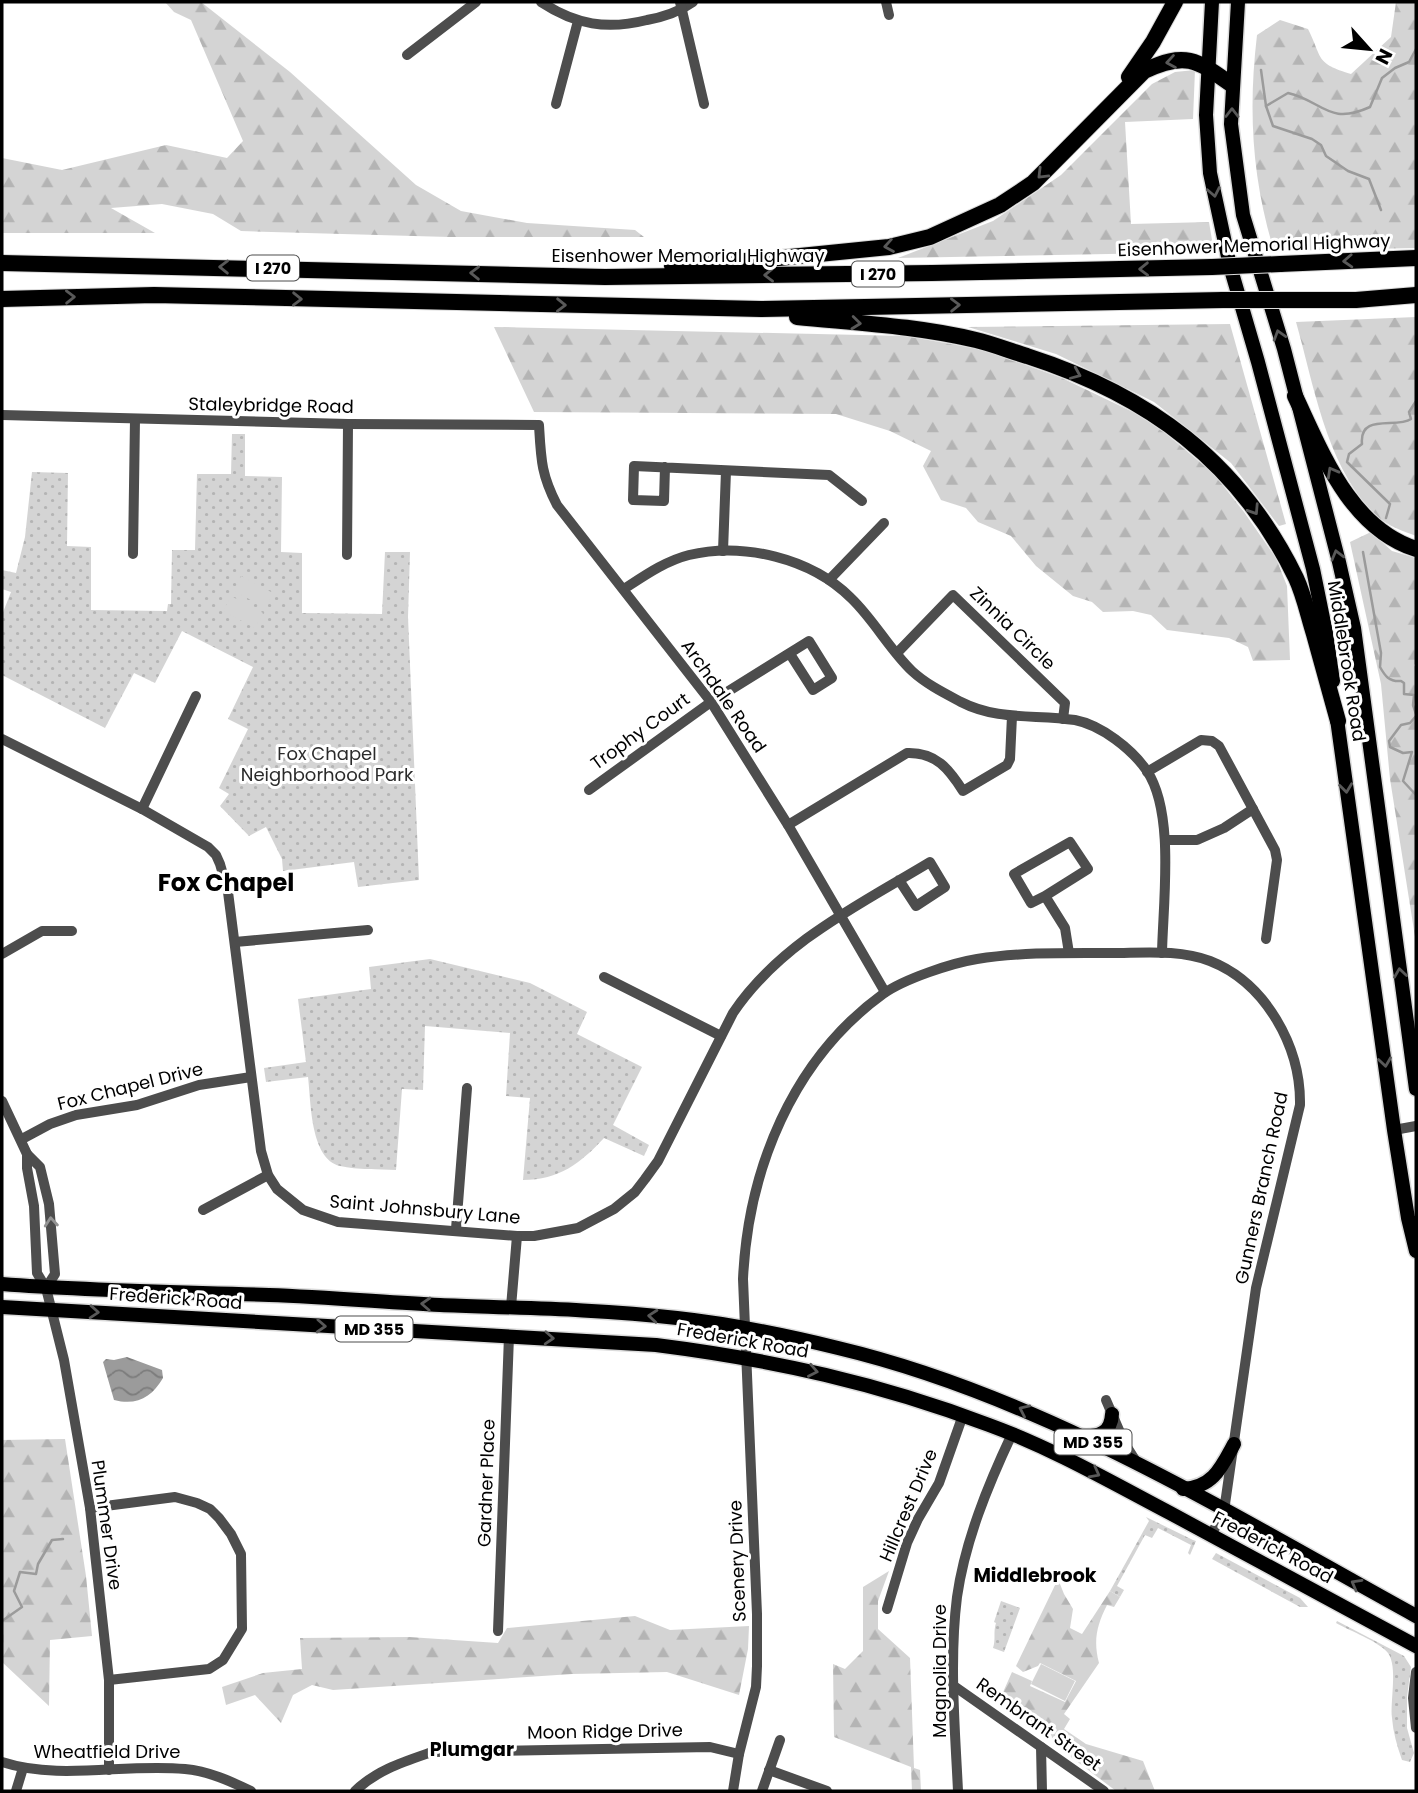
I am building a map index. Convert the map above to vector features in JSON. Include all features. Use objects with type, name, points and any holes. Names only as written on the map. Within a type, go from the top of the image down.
[{"type":"highway","points":[[1091,126],[1121,89],[1153,42],[1175,2]]},
{"type":"highway","points":[[544,274],[760,260],[889,247],[930,237],[1000,205],[1033,183],[1144,71],[1162,63],[1182,60],[1198,62],[1232,85]]},
{"type":"highway","name":"Eisenhower Memorial Highway","points":[[2,262],[605,277],[1212,267],[1416,258]]},
{"type":"highway","name":"I 270","points":[[2,299],[154,295],[761,309],[1356,300],[1416,295]]},
{"type":"highway","points":[[1356,300],[1416,307]]},
{"type":"highway","points":[[715,308],[930,331],[978,340],[1056,365],[1115,390],[1171,425],[1212,459],[1248,500],[1297,580],[1338,720]]},
{"type":"highway","points":[[1295,396],[1337,482],[1364,514],[1387,535],[1416,549]]},
{"type":"main road","name":"Middlebrook Road","points":[[1212,2],[1206,115],[1210,173],[1220,227],[1313,569],[1326,633],[1394,1130],[1416,1251]]},
{"type":"main road","name":"Middlebrook Road","points":[[1237,2],[1231,124],[1242,215],[1284,349],[1354,628],[1416,1089]]},
{"type":"main road","name":"Frederick Road","points":[[2,1284],[651,1315],[745,1327],[840,1348],[1007,1402],[1078,1435],[1416,1616]]},
{"type":"main road","name":"Frederick Road","points":[[2,1307],[656,1345],[746,1358],[834,1375],[910,1396],[963,1415],[1088,1469],[1416,1646]]},
{"type":"main road","points":[[1078,1435],[1095,1436],[1106,1432],[1112,1414]]},
{"type":"main road","points":[[1183,1489],[1200,1486],[1213,1479],[1234,1444]]},
{"type":"street","points":[[407,55],[475,2]]},
{"type":"street","points":[[541,2],[560,14],[579,21],[618,26],[665,16],[685,4],[704,104]]},
{"type":"street","points":[[886,2],[889,15]]},
{"type":"street","points":[[556,104],[579,21]]},
{"type":"street","name":"Staleybridge Road","points":[[2,415],[348,424],[539,425]]},
{"type":"street","points":[[133,554],[135,419]]},
{"type":"street","points":[[347,555],[348,424]]},
{"type":"street","name":"Archdale Road","points":[[539,425],[541,468],[552,497],[711,702],[788,825],[885,992]]},
{"type":"street","points":[[665,467],[829,475],[862,501]]},
{"type":"street","points":[[723,551],[726,471]]},
{"type":"street","points":[[828,580],[884,523]]},
{"type":"street","points":[[624,589],[660,566],[688,555],[723,551],[788,560],[808,567],[849,595],[897,653],[926,682],[962,703],[988,713],[1077,720],[1101,730],[1130,753],[1147,772],[1164,813],[1162,953]]},
{"type":"street","name":"Zinnia Circle","points":[[897,653],[953,595],[1065,703],[1063,719]]},
{"type":"street","points":[[809,641],[832,678],[813,690],[790,654],[809,641]]},
{"type":"street","name":"Trophy Court","points":[[589,790],[711,702],[790,654]]},
{"type":"street","points":[[142,809],[196,696]]},
{"type":"street","points":[[788,825],[907,753],[917,753],[946,766],[963,791],[1007,765],[1010,759],[1012,716]]},
{"type":"street","name":"Saint Johnsbury Lane","points":[[2,738],[142,809],[193,837],[216,855],[228,892],[261,1151],[268,1175],[276,1189],[290,1201],[316,1216],[338,1222],[534,1236],[578,1228],[607,1214],[635,1192],[658,1161],[721,1036],[746,994],[805,939],[899,880]]},
{"type":"street","points":[[1147,772],[1201,740],[1212,741],[1219,746],[1275,850],[1277,860],[1266,939]]},
{"type":"street","points":[[1165,840],[1197,840],[1224,828],[1253,809]]},
{"type":"street","points":[[1070,842],[1088,869],[1045,896],[1031,903],[1014,874],[1070,842]]},
{"type":"street","points":[[1045,896],[1065,928],[1069,953]]},
{"type":"street","points":[[236,942],[368,930]]},
{"type":"street","points":[[2,954],[42,931],[72,931]]},
{"type":"street","name":"Gunners Branch Road","points":[[745,1327],[744,1244],[751,1202],[762,1162],[781,1116],[820,1058],[849,1022],[885,992],[939,969],[975,959],[1069,953],[1179,953],[1209,961],[1230,971],[1266,1003],[1285,1034],[1296,1063],[1300,1086],[1300,1105],[1256,1288],[1224,1511],[1211,1535]]},
{"type":"street","points":[[604,976],[721,1036]]},
{"type":"street","name":"Fox Chapel Drive","points":[[22,1139],[50,1124],[76,1115],[137,1105],[199,1085],[251,1077]]},
{"type":"street","points":[[456,1229],[467,1088]]},
{"type":"street","name":"Plummer Drive","points":[[2,1101],[27,1154],[34,1206],[37,1273],[46,1288],[64,1360],[90,1508],[109,1680],[109,1770]]},
{"type":"street","points":[[1394,1130],[1416,1126]]},
{"type":"street","name":"Plummer Drive","points":[[27,1154],[40,1167],[49,1204],[55,1274],[46,1288]]},
{"type":"street","points":[[203,1210],[268,1175]]},
{"type":"street","points":[[511,1307],[517,1236]]},
{"type":"street","name":"Scenery Drive","points":[[733,1791],[739,1754],[756,1687],[757,1666],[745,1327]]},
{"type":"street","name":"Gardner Place","points":[[498,1630],[509,1336]]},
{"type":"street","points":[[1106,1400],[1125,1444],[1142,1467]]},
{"type":"street","name":"Hillcrest Drive","points":[[887,1609],[907,1544],[918,1518],[939,1483],[963,1415]]},
{"type":"street","name":"Magnolia Drive","points":[[958,1791],[954,1686],[957,1598],[964,1560],[978,1517],[1012,1434]]},
{"type":"street","points":[[90,1508],[175,1497],[197,1503],[210,1509],[219,1518],[242,1554],[242,1629],[233,1648],[223,1660],[209,1669],[109,1680]]},
{"type":"street","points":[[1416,1672],[1413,1698],[1416,1728]]},
{"type":"street","name":"Rembrant Street","points":[[954,1686],[1104,1791]]},
{"type":"street","points":[[762,1791],[780,1740]]},
{"type":"street","name":"Moon Ridge Drive","points":[[355,1791],[368,1779],[395,1764],[432,1752],[710,1746],[739,1754]]},
{"type":"street","points":[[1041,1747],[1042,1791]]},
{"type":"street","name":"Wheatfield Drive","points":[[2,1762],[37,1771],[185,1769],[213,1775],[251,1791]]},
{"type":"street","points":[[16,1791],[23,1768]]},
{"type":"street","points":[[769,1770],[827,1791]]},
{"type":"green space","points":[[165,2],[201,2],[290,72],[416,185],[461,211],[527,223],[635,230],[644,237],[449,237],[241,231],[213,214],[162,204],[111,208],[155,233],[2,233],[2,158],[62,170],[166,145],[227,158],[243,141],[191,20],[174,12]]},
{"type":"green space","points":[[1396,2],[1416,2],[1416,248],[1274,251],[1261,197],[1254,144],[1253,91],[1257,35],[1280,20],[1308,29],[1322,59],[1331,67],[1351,74],[1391,37]]},
{"type":"green space","points":[[1195,70],[1193,119],[1125,122],[1131,224],[1209,222],[1214,252],[898,258],[993,221],[1061,175],[1152,84],[1175,72]]},
{"type":"green space","points":[[1416,317],[1416,536],[1391,526],[1378,517],[1346,476],[1334,452],[1316,399],[1296,322]]},
{"type":"green space","points":[[1230,324],[1286,524],[1279,526],[1231,463],[1154,402],[1056,354],[968,327]]},
{"type":"green space","points":[[494,327],[906,336],[984,350],[1062,378],[1135,413],[1164,432],[1214,474],[1276,558],[1287,586],[1290,660],[1253,661],[1248,647],[1229,638],[1167,630],[1151,615],[1133,611],[1103,612],[1092,602],[1073,596],[1036,566],[1011,536],[978,522],[966,508],[941,500],[923,466],[931,451],[890,431],[836,414],[534,412]]},
{"type":"green space","name":"Fox Chapel Neighborhood Park","points":[[232,434],[245,434],[245,476],[282,477],[281,552],[302,553],[302,613],[382,614],[385,552],[410,552],[408,617],[419,880],[358,887],[354,862],[283,871],[282,859],[266,827],[249,836],[220,806],[229,794],[219,788],[248,729],[228,719],[253,667],[182,631],[155,683],[134,673],[105,728],[2,675],[2,615],[11,592],[2,589],[2,570],[16,573],[25,537],[32,472],[68,473],[67,546],[91,547],[91,610],[167,611],[168,604],[171,604],[172,550],[195,550],[197,474],[231,474]]},
{"type":"green space","points":[[1371,532],[1392,551],[1416,558],[1416,943],[1390,779],[1381,684],[1350,542]]},
{"type":"green space","points":[[241,576],[273,593],[266,608],[234,591]]},
{"type":"green space","points":[[231,596],[263,613],[255,628],[223,611]]},
{"type":"green space","points":[[430,959],[530,983],[587,1012],[577,1034],[642,1067],[613,1125],[649,1145],[644,1156],[604,1138],[587,1155],[568,1168],[548,1177],[523,1180],[530,1098],[506,1096],[510,1033],[425,1026],[423,1090],[402,1089],[396,1170],[361,1169],[340,1166],[330,1161],[317,1141],[308,1077],[266,1082],[264,1068],[306,1062],[298,999],[371,989],[369,967]]},
{"type":"green space","points":[[65,1439],[86,1576],[92,1636],[50,1640],[49,1706],[2,1662],[2,1440]]},
{"type":"green space","points":[[1146,1517],[1196,1541],[1190,1555],[1188,1553],[1191,1545],[1158,1528],[1152,1538],[1145,1535],[1117,1586],[1124,1590],[1120,1597],[1110,1591],[1149,1521]]},
{"type":"green space","points":[[1216,1553],[1300,1598],[1308,1607],[1300,1607],[1212,1559]]},
{"type":"green space","points":[[889,1571],[878,1601],[878,1629],[910,1658],[914,1768],[920,1770],[921,1791],[912,1791],[911,1767],[834,1737],[833,1664],[845,1669],[863,1651],[863,1587]]},
{"type":"green space","points":[[1058,1579],[1073,1609],[1070,1628],[1082,1634],[1110,1591],[1120,1597],[1114,1607],[1107,1605],[1098,1626],[1096,1640],[1099,1663],[1064,1714],[1070,1719],[1064,1729],[1086,1744],[1143,1761],[1155,1791],[1116,1791],[1071,1757],[1070,1751],[1000,1699],[1012,1672],[1032,1681],[1030,1686],[1065,1702],[1076,1681],[1040,1663],[1023,1672],[1016,1666]]},
{"type":"green space","points":[[1001,1601],[1020,1608],[1004,1652],[993,1648],[994,1622]]},
{"type":"green space","points":[[635,1616],[670,1630],[749,1626],[748,1649],[739,1695],[667,1672],[572,1674],[333,1690],[312,1685],[293,1695],[281,1723],[255,1695],[226,1705],[222,1687],[263,1673],[302,1669],[300,1638],[409,1637],[498,1643],[507,1628]]},
{"type":"green space","points":[[1337,1621],[1404,1656],[1411,1667],[1407,1728],[1414,1753],[1410,1762],[1402,1760],[1394,1734],[1393,1667],[1388,1653],[1371,1640],[1336,1623]]},
{"type":"green space","points":[[1041,1664],[1075,1681],[1065,1701],[1031,1684]]},
{"type":"water","points":[[127,1357],[162,1370],[163,1378],[149,1395],[137,1401],[122,1402],[114,1400],[103,1362],[106,1359]]},
{"type":"waterway","points":[[1266,106],[1288,93],[1335,113],[1356,112],[1370,107],[1382,78],[1409,62],[1416,49]]},
{"type":"waterway","points":[[1261,70],[1266,106],[1273,126],[1312,139],[1321,145],[1326,156],[1348,171],[1369,179],[1381,210]]},
{"type":"waterway","points":[[1386,518],[1390,504],[1347,462],[1349,454],[1362,444],[1366,428],[1411,419],[1409,412],[1416,401]]},
{"type":"waterway","points":[[1363,552],[1381,653],[1380,667],[1388,678],[1404,683],[1404,694],[1414,695],[1416,714]]},
{"type":"waterway","points":[[1416,716],[1410,723],[1401,725],[1389,741],[1390,747],[1403,753],[1412,752],[1403,781],[1416,795]]},
{"type":"waterway","points":[[2,1621],[22,1607],[14,1591],[20,1572],[36,1574],[38,1564],[52,1540],[63,1539]]},
{"type":"waterway","points":[[2,1635],[2,1642]]},
{"type":"district","name":"Fox Chapel","points":[[226,882]]},
{"type":"district","name":"Middlebrook","points":[[1035,1575]]},
{"type":"district","name":"Plumgar","points":[[472,1749]]}]
